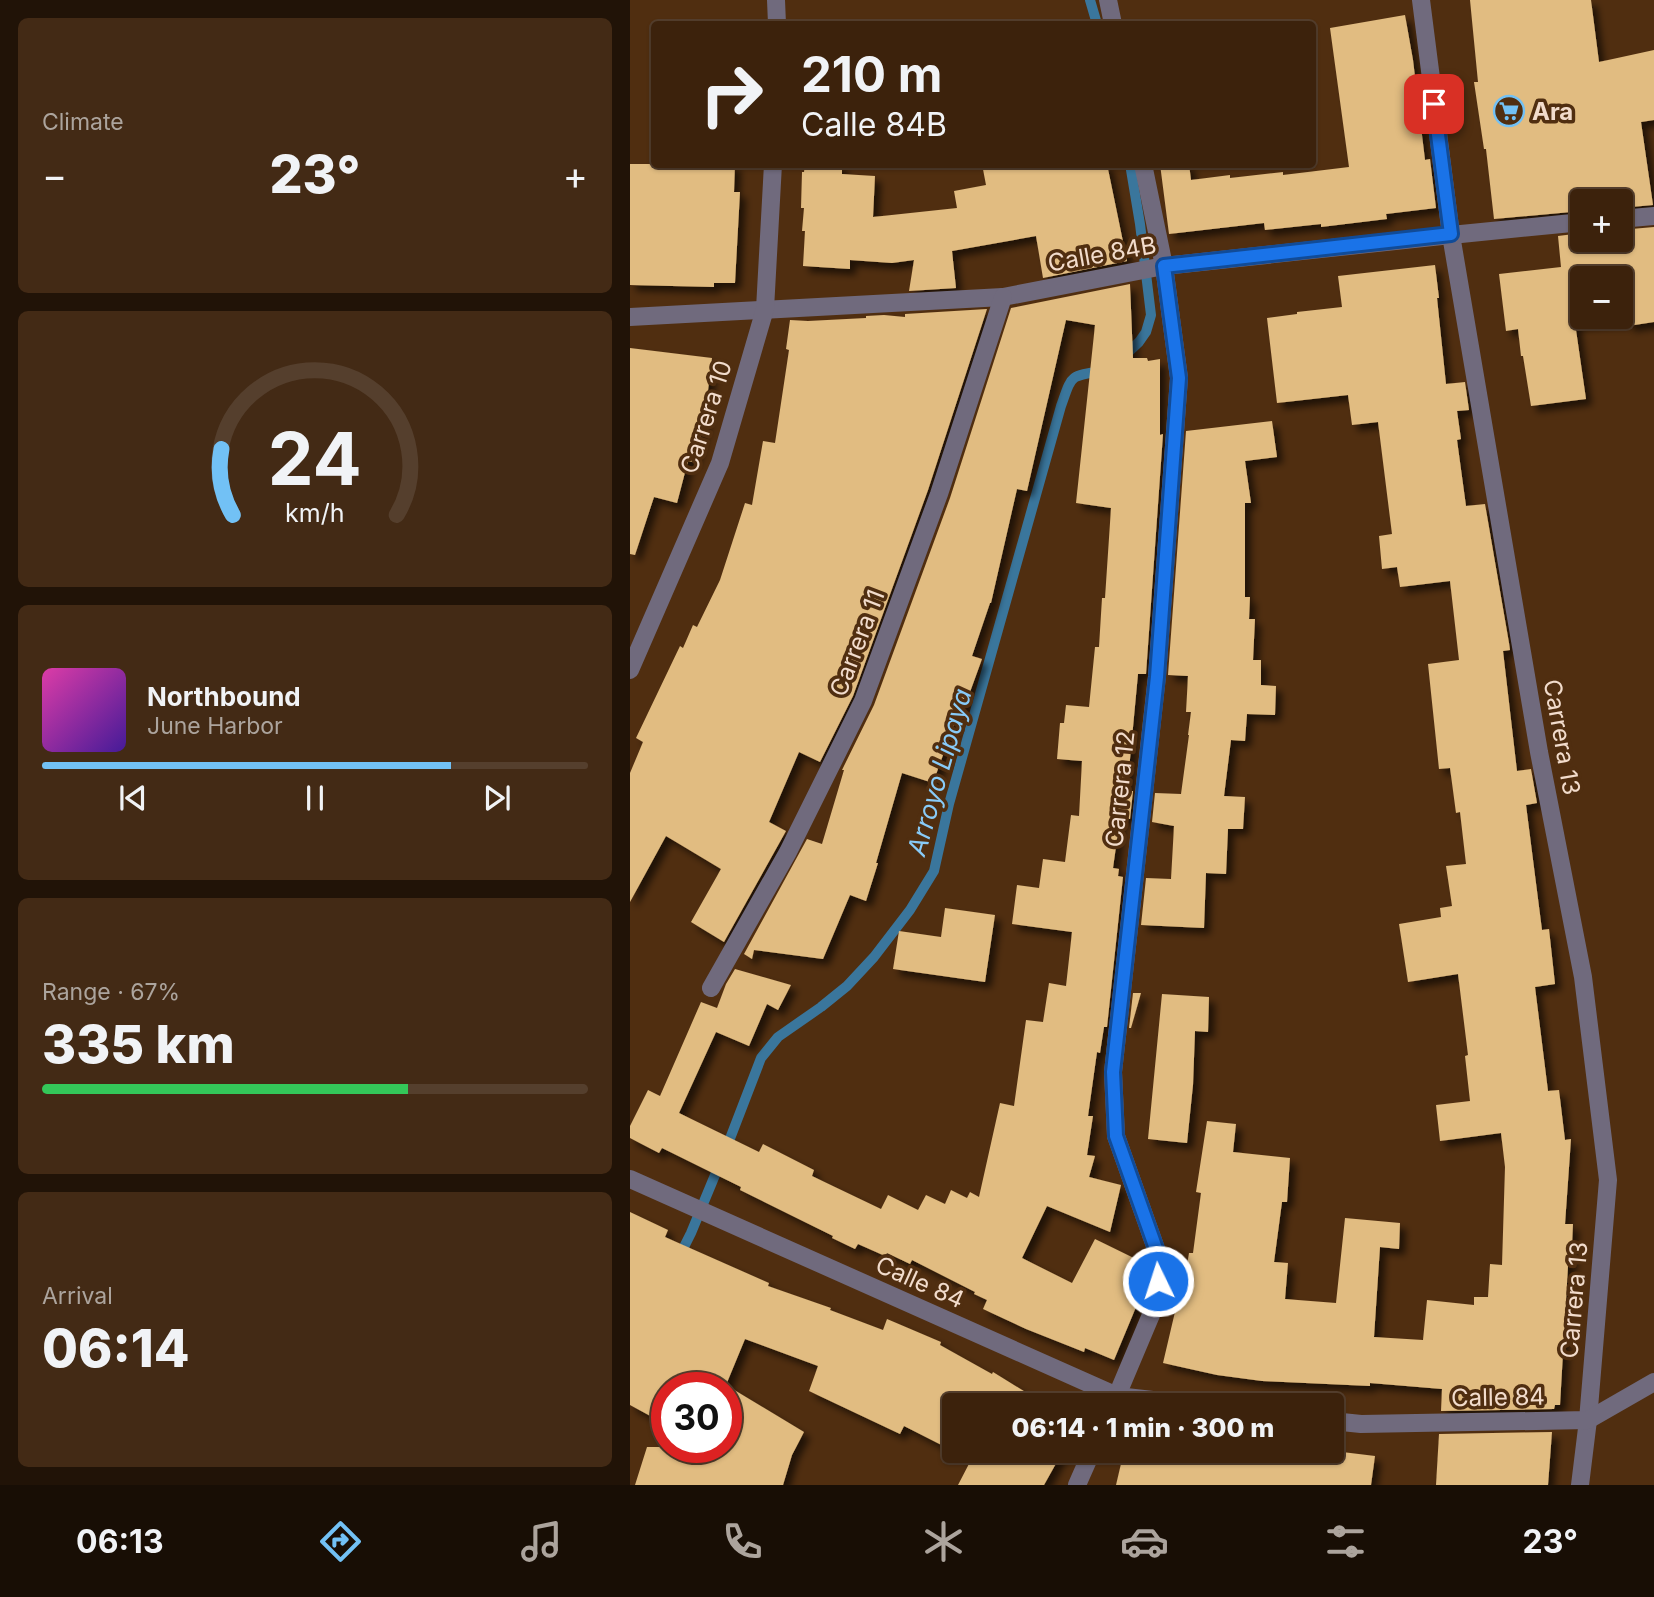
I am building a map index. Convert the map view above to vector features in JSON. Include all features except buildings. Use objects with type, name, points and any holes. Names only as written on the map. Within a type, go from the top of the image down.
[{"type":"street","points":[[776,0],[777,21]]},
{"type":"street","points":[[1108,0],[1112,21]]},
{"type":"street","name":"Carrera 13","points":[[1421,0],[1451,234],[1536,739],[1583,976],[1608,1180],[1580,1485]]},
{"type":"street","name":"Carrera 10","points":[[630,670],[720,463],[765,309],[773,168]]},
{"type":"street","name":"Carrera 12","points":[[1118,1393],[1156,1303],[1160,1260],[1116,1136],[1113,1072],[1157,677],[1179,378],[1144,168]]},
{"type":"street","points":[[1633,218],[1654,216]]},
{"type":"street","name":"Calle 84B","points":[[630,317],[1003,297],[1161,268],[1451,234],[1570,223]]},
{"type":"street","name":"Carrera 11","points":[[711,988],[788,852],[863,701],[939,494],[1003,297]]},
{"type":"street","name":"Calle 84","points":[[630,1179],[1098,1393]]},
{"type":"street","name":"Calle 84","points":[[1344,1422],[1588,1420],[1654,1381]]},
{"type":"street","points":[[1077,1485],[1087,1463]]},
{"type":"waterway","name":"Arroyo Lipaya","points":[[1090,0],[1096,21]]},
{"type":"waterway","name":"Arroyo Lipaya","points":[[1123,357],[1146,332],[1151,315],[1131,168]]},
{"type":"waterway","name":"Arroyo Lipaya","points":[[726,1149],[761,1058],[778,1037],[847,986],[874,957],[910,910],[934,871],[949,804],[1067,388],[1077,376],[1102,371]]},
{"type":"waterway","name":"Arroyo Lipaya","points":[[680,1255],[720,1163]]},
{"type":"place","name":"Ara","points":[[1509,111]]},
{"type":"route","points":[[1158,1281],[1160,1260],[1116,1136],[1113,1072],[1157,677],[1179,378],[1164,266],[1451,234],[1434,104]]}]
